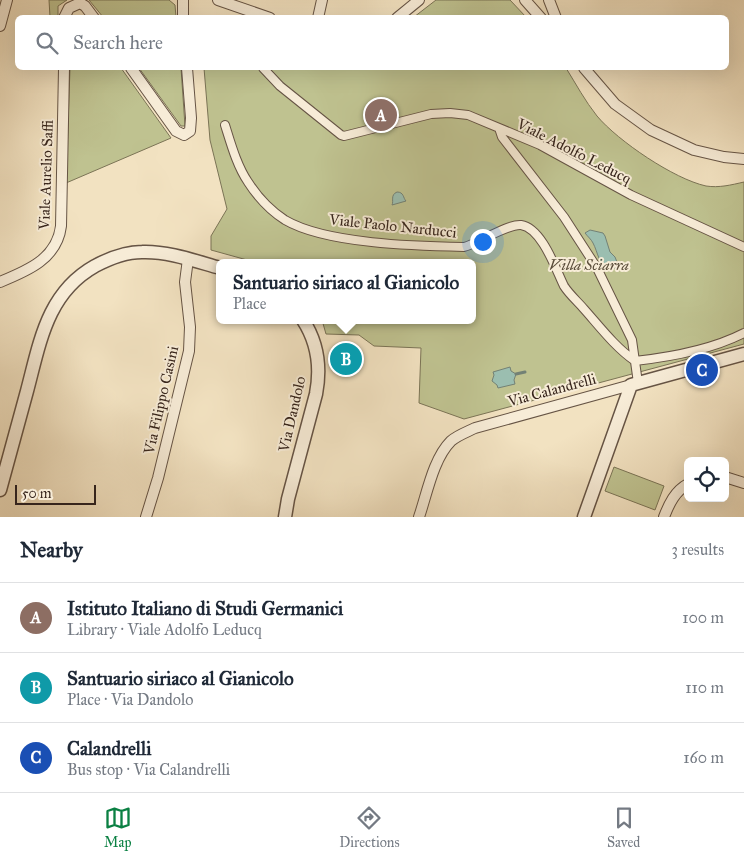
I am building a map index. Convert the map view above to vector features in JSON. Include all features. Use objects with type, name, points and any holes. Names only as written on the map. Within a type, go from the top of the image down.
[{"type":"street","points":[[0,26],[8,0]]},
{"type":"street","points":[[183,0],[183,15]]},
{"type":"street","points":[[218,0],[261,15]]},
{"type":"street","points":[[319,15],[322,0]]},
{"type":"street","points":[[400,15],[419,0]]},
{"type":"street","points":[[525,0],[538,15]]},
{"type":"street","points":[[549,0],[555,15]]},
{"type":"street","points":[[66,15],[69,8],[80,3],[92,15]]},
{"type":"street","name":"Viale Aurelio Saffi","points":[[0,282],[30,268],[42,260],[55,247],[58,238],[61,222],[64,70]]},
{"type":"street","points":[[132,70],[176,131],[184,135],[190,128],[191,113],[187,70]]},
{"type":"street","name":"Viale Adolfo Leducq","points":[[265,70],[280,86],[344,136],[431,114],[450,113],[468,115],[540,145],[630,195],[744,247]]},
{"type":"street","points":[[586,70],[615,104],[650,130],[694,150],[724,157],[744,159]]},
{"type":"street","name":"Viale Paolo Narducci","points":[[225,126],[247,181],[265,204],[284,219],[308,231],[392,243],[464,247],[514,226],[528,227],[553,260],[565,288],[622,352],[635,362]]},
{"type":"street","points":[[499,128],[502,137],[564,216],[597,268],[632,340],[635,362],[634,384],[584,517]]},
{"type":"street","points":[[0,490],[42,337],[52,310],[67,287],[90,269],[126,254],[154,252],[216,267]]},
{"type":"street","name":"Via Filippo Casini","points":[[146,517],[160,469],[189,351],[190,327],[185,287],[188,259]]},
{"type":"street","name":"Via Dandolo","points":[[285,517],[316,394],[318,378],[316,350],[305,324]]},
{"type":"street","points":[[635,362],[668,358],[744,333]]},
{"type":"street","name":"Via Calandrelli","points":[[420,517],[439,459],[444,449],[461,434],[476,428],[744,354]]},
{"type":"street","points":[[729,478],[743,481]]},
{"type":"street","points":[[664,517],[674,498],[684,486]]},
{"type":"green space","points":[[49,0],[67,0],[58,6],[58,15],[50,15]]},
{"type":"green space","points":[[89,0],[169,0],[175,5],[176,15],[101,15]]},
{"type":"green space","points":[[436,0],[510,0],[524,15],[417,15]]},
{"type":"green space","points":[[70,70],[122,70],[171,138],[66,183]]},
{"type":"green space","points":[[140,70],[181,70],[185,126],[181,126]]},
{"type":"green space","name":"Villa Sciarra","points":[[204,70],[567,70],[597,116],[606,126],[647,158],[678,176],[706,186],[730,185],[744,182],[744,344],[464,419],[419,403],[421,348],[374,346],[359,335],[326,334],[323,324],[476,324],[476,259],[244,259],[211,250],[211,236],[227,209],[210,140]]},
{"type":"green space","points":[[614,467],[664,486],[655,510],[605,491]]},
{"type":"shaded area","points":[[397,192],[402,194],[406,201],[392,205],[393,196]]},
{"type":"shaded area","points":[[590,230],[603,233],[610,252],[615,257],[619,267],[611,269],[601,263],[593,243],[585,233]]},
{"type":"shaded area","points":[[510,367],[511,371],[516,374],[515,384],[498,388],[492,381],[493,372]]},
{"type":"waterway","points":[[516,374],[525,372]]},
{"type":"place","name":"Istituto Italiano di Studi Germanici","points":[[381,115]]},
{"type":"place","name":"Santuario siriaco al Gianicolo","points":[[346,359]]},
{"type":"place","name":"Calandrelli","points":[[702,370]]}]
